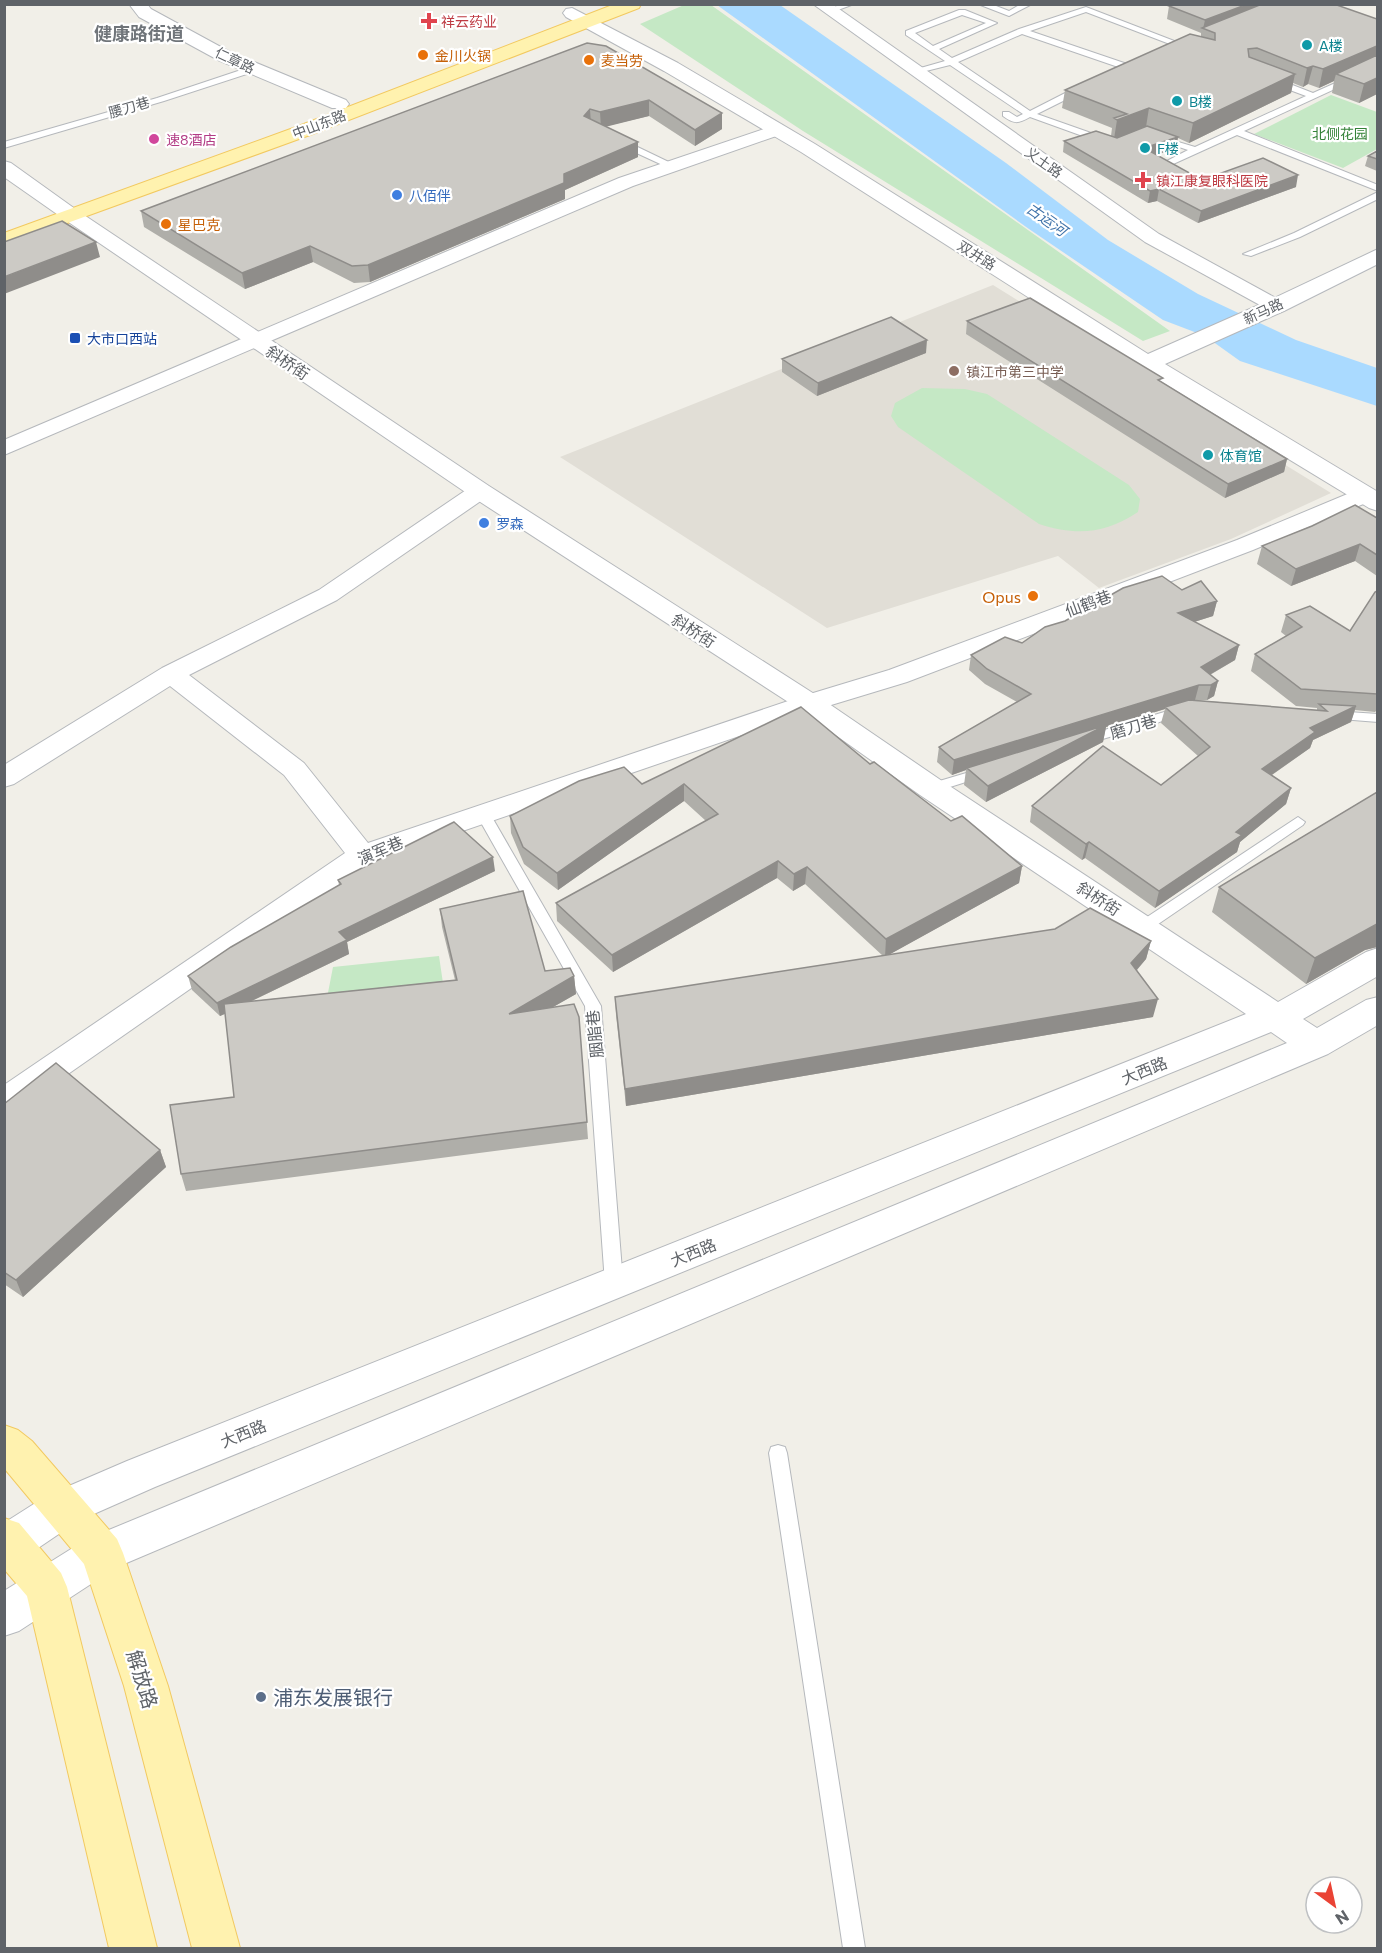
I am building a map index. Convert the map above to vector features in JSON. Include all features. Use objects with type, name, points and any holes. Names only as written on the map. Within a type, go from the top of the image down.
[{"type":"main road","name":"中山东路","points":[[4,240],[134,181],[339,104],[585,13],[633,4]]},
{"type":"main road","name":"中山东路","points":[[4,225],[65,211],[169,182],[585,13]]},
{"type":"main road","name":"解放路","points":[[4,1443],[18,1454],[102,1553],[146,1686],[216,1948]]},
{"type":"main road","points":[[6,1542],[46,1587],[133,1948]]},
{"type":"street","name":"仁章路","points":[[137,4],[145,13],[253,69],[339,104]]},
{"type":"street","name":"义土路","points":[[825,8],[1152,238],[1276,306]]},
{"type":"street","name":"双井路","points":[[585,13],[1147,363],[1371,499]]},
{"type":"street","points":[[4,448],[626,182],[776,130]]},
{"type":"street","name":"斜桥街","points":[[4,167],[65,211],[480,491],[809,703],[931,788],[1143,927],[1316,1045]]},
{"type":"street","name":"新马路","points":[[1147,363],[1276,306],[1377,255]]},
{"type":"street","points":[[4,778],[171,674],[328,595],[480,491]]},
{"type":"street","name":"仙鹤巷","points":[[809,703],[898,676],[1371,499]]},
{"type":"street","points":[[171,674],[294,769],[362,855]]},
{"type":"street","name":"演军巷","points":[[4,1102],[362,855],[482,812],[707,739],[809,703]]},
{"type":"street","name":"大西路","points":[[6,1542],[63,1508],[141,1474],[1301,1006],[1377,960]]},
{"type":"street","points":[[4,1616],[102,1553],[1316,1045],[1377,1009]]},
{"type":"lane","points":[[825,8],[850,4]]},
{"type":"lane","points":[[982,4],[1009,14],[1028,4]]},
{"type":"lane","points":[[914,71],[951,62],[1022,31],[1086,9],[1199,52]]},
{"type":"lane","points":[[932,49],[993,23],[962,12],[909,33],[932,49],[951,62],[1029,114],[1114,144]]},
{"type":"lane","points":[[1046,30],[1082,17],[1109,27],[1123,22]]},
{"type":"lane","points":[[1022,31],[1127,67]]},
{"type":"lane","points":[[1171,50],[1193,42]]},
{"type":"lane","points":[[1357,70],[1377,60]]},
{"type":"lane","points":[[1109,75],[1138,63]]},
{"type":"lane","points":[[1168,163],[1377,66]]},
{"type":"lane","name":"腰刀巷","points":[[4,145],[205,86],[253,69]]},
{"type":"lane","points":[[1260,75],[1313,96]]},
{"type":"lane","points":[[1006,114],[1016,121],[1092,84]]},
{"type":"lane","points":[[1236,131],[1377,188]]},
{"type":"lane","points":[[1145,132],[1195,150]]},
{"type":"lane","points":[[612,139],[672,166]]},
{"type":"lane","points":[[1248,254],[1297,236],[1377,195]]},
{"type":"lane","name":"磨刀巷","points":[[1075,744],[1196,706]]},
{"type":"lane","points":[[1321,715],[1377,718]]},
{"type":"lane","points":[[931,788],[997,768]]},
{"type":"lane","name":"胭脂巷","points":[[482,812],[593,1006],[614,1283]]},
{"type":"lane","points":[[1143,927],[1298,822]]},
{"type":"lane","points":[[778,1453],[854,1948]]},
{"type":"shaded area","name":"镇江市第三中学","points":[[993,285],[1331,493],[1231,539],[1099,588],[1058,556],[827,628],[560,457]]},
{"type":"green space","points":[[684,5],[711,5],[1170,331],[1143,341],[803,131],[640,24]]},
{"type":"green space","name":"北侧花园","points":[[1331,95],[1377,112],[1377,149],[1343,168],[1254,134]]},
{"type":"green space","points":[[922,388],[965,389],[987,394],[1129,485],[1140,499],[1138,512],[1114,525],[1090,531],[1066,530],[1039,524],[898,427],[891,416],[895,403]]},
{"type":"green space","points":[[439,956],[444,990],[326,1003],[333,967]]},
{"type":"water","name":"古运河","points":[[717,5],[780,5],[1006,163],[1108,240],[1198,294],[1296,340],[1377,368],[1377,406],[1240,361],[1205,336],[1163,320],[1029,229]]},
{"type":"building","points":[[1174,4],[1248,4],[1205,20],[1169,6]]},
{"type":"building","points":[[1262,4],[1334,4],[1377,19],[1377,46],[1323,69],[1313,66],[1307,68],[1257,48],[1248,49],[1249,57],[1295,74],[1193,123],[1149,108],[1117,120],[1114,118],[1127,114],[1065,90],[1190,34],[1215,40],[1215,33],[1202,28]]},
{"type":"building","name":"八佰伴","points":[[587,43],[606,46],[722,113],[695,130],[649,100],[600,112],[590,109],[584,116],[638,142],[564,174],[564,183],[368,265],[352,266],[310,246],[242,273],[141,211]]},
{"type":"building","points":[[1377,55],[1377,78],[1364,84],[1336,74]]},
{"type":"building","points":[[1147,126],[1178,137],[1144,148],[1202,180],[1263,158],[1298,175],[1201,211],[1159,189],[1150,191],[1064,141],[1096,131],[1117,138]]},
{"type":"building","points":[[1377,151],[1377,159],[1368,156]]},
{"type":"building","points":[[62,221],[96,242],[4,277],[4,242]]},
{"type":"building","points":[[1030,298],[1163,378],[1158,380],[1287,459],[1228,484],[967,321]]},
{"type":"building","points":[[891,317],[927,340],[818,383],[782,359]]},
{"type":"building","points":[[1355,505],[1377,518],[1377,555],[1360,544],[1296,569],[1262,546],[1312,526]]},
{"type":"building","points":[[1162,576],[1182,590],[1201,581],[1217,601],[1178,613],[1239,645],[1201,667],[1218,681],[1211,685],[1199,685],[954,760],[939,747],[1031,694],[987,669],[971,655],[1005,637],[1022,643],[1045,627],[1065,621],[1123,588]]},
{"type":"building","points":[[1377,591],[1377,694],[1301,689],[1255,654],[1302,627],[1286,615],[1310,606],[1350,631]]},
{"type":"building","points":[[1189,700],[1327,711],[1319,704],[1356,706],[1310,728],[1315,732],[1262,769],[1291,788],[1236,832],[1242,835],[1159,891],[1032,806],[1103,746],[1161,785],[1210,747],[1165,707]]},
{"type":"building","points":[[801,707],[870,764],[874,762],[951,821],[962,816],[1022,866],[886,939],[807,867],[794,874],[778,861],[612,955],[556,903],[718,814],[684,784],[557,873],[523,847],[510,816],[579,781],[624,767],[642,784]]},
{"type":"building","points":[[1106,725],[988,786],[967,768]]},
{"type":"building","points":[[1377,792],[1377,924],[1315,958],[1219,887]]},
{"type":"building","points":[[454,822],[493,857],[339,932],[347,940],[217,1003],[188,976],[231,947],[341,884],[338,880]]},
{"type":"building","points":[[523,891],[545,971],[570,968],[574,976],[509,1014],[574,1004],[579,1017],[587,1122],[181,1174],[170,1105],[234,1097],[224,1004],[457,980],[440,909]]},
{"type":"building","points":[[1090,908],[1151,941],[1131,963],[1158,999],[625,1089],[615,997],[1055,929]]},
{"type":"building","points":[[56,1063],[160,1150],[16,1280],[4,1272],[4,1104]]},
{"type":"place","name":"祥云药业","points":[[429,21]]},
{"type":"place","name":"A楼","points":[[1307,45]]},
{"type":"place","name":"金川火锅","points":[[423,55]]},
{"type":"place","name":"麦当劳","points":[[589,60]]},
{"type":"place","name":"B楼","points":[[1177,101]]},
{"type":"place","name":"速8酒店","points":[[154,139]]},
{"type":"place","name":"F楼","points":[[1145,148]]},
{"type":"place","name":"镇江康复眼科医院","points":[[1143,180]]},
{"type":"place","name":"八佰伴","points":[[397,195]]},
{"type":"place","name":"星巴克","points":[[166,224]]},
{"type":"place","name":"大市口西站","points":[[75,338]]},
{"type":"place","name":"镇江市第三中学","points":[[954,371]]},
{"type":"place","name":"体育馆","points":[[1208,455]]},
{"type":"place","name":"罗森","points":[[484,523]]},
{"type":"place","name":"Opus","points":[[1033,596]]},
{"type":"place","name":"浦东发展银行","points":[[261,1697]]},
{"type":"district","name":"健康路街道","points":[[139,33]]}]
